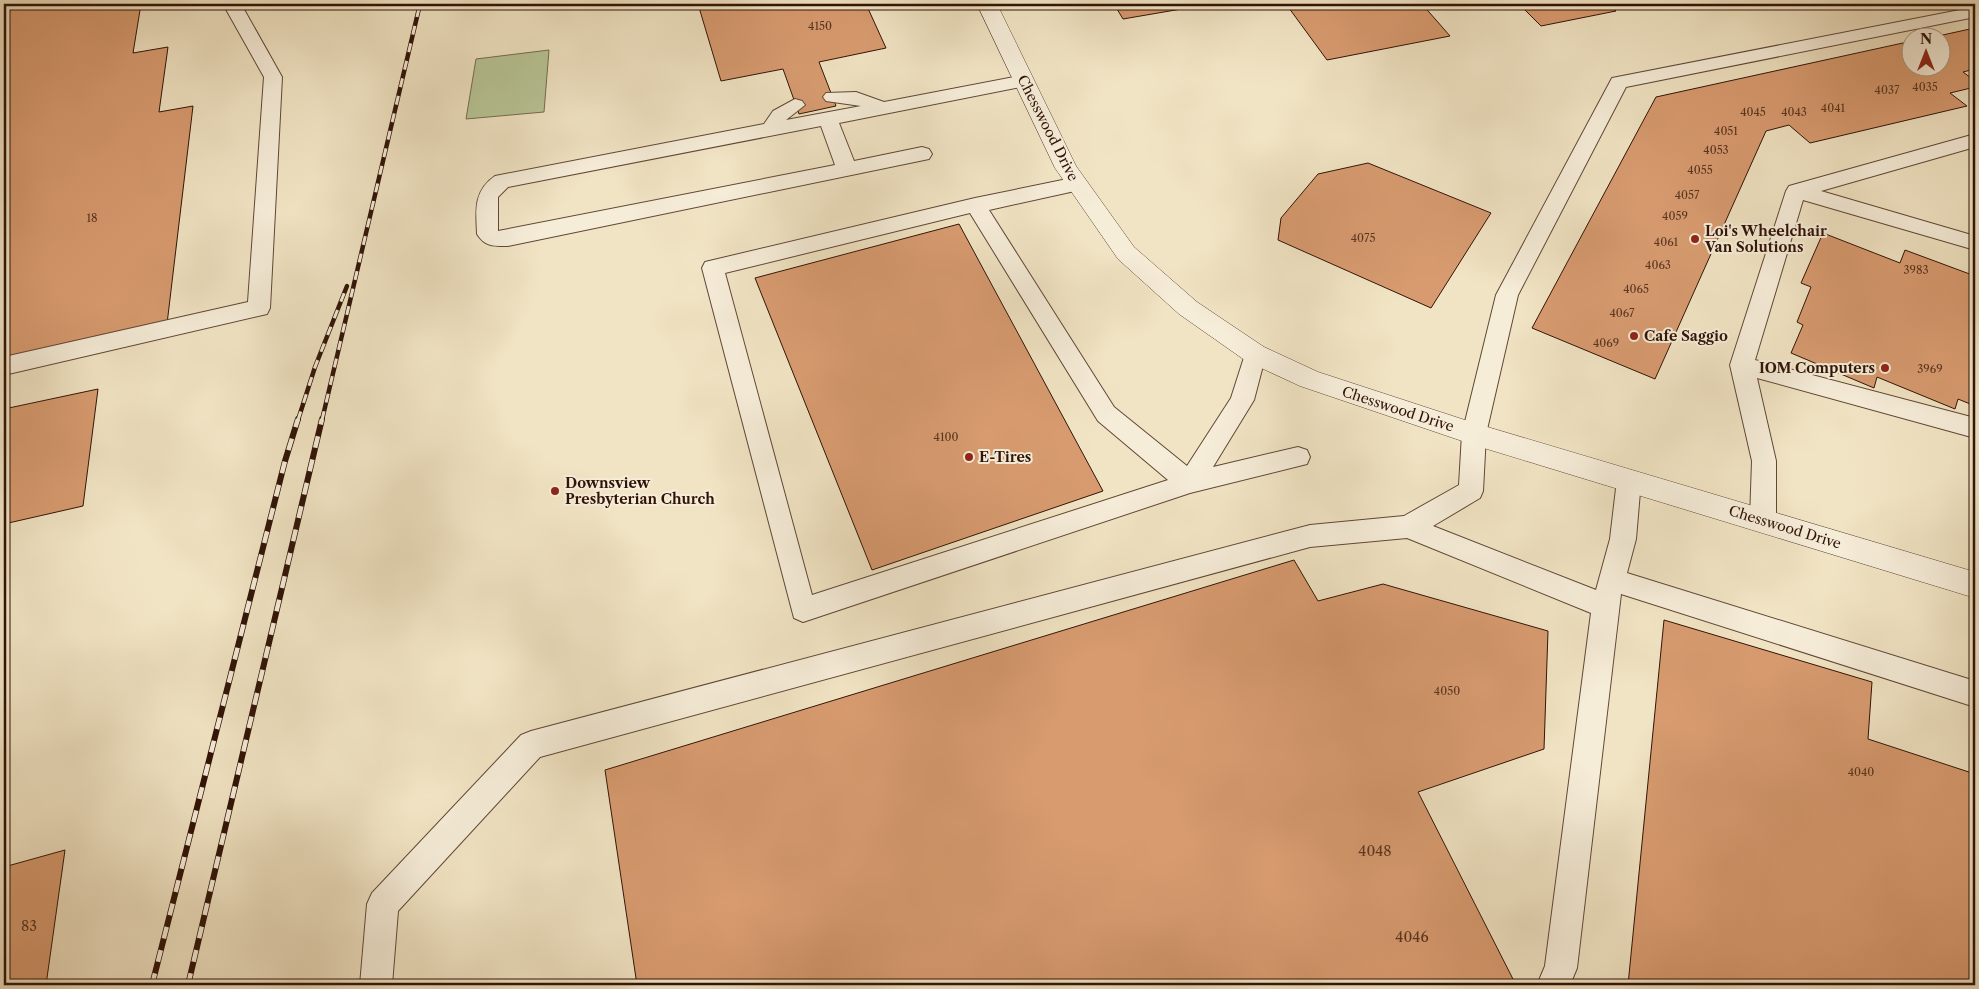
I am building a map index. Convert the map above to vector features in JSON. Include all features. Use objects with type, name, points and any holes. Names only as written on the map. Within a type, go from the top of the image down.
[{"type":"street","name":"Chesswood Drive","points":[[987,4],[1066,168],[1126,253],[1188,308],[1255,354],[1309,379],[1474,434],[1975,585]]},
{"type":"lane","points":[[4,366],[259,308],[273,77],[232,4]]},
{"type":"lane","points":[[1408,527],[1471,491],[1474,434],[1507,295],[1620,82],[1975,12]]},
{"type":"lane","points":[[922,154],[508,238],[494,239],[488,234],[487,196],[492,187],[502,182],[1024,81]]},
{"type":"lane","points":[[833,97],[856,98],[883,107]]},
{"type":"lane","points":[[770,130],[780,115],[796,105]]},
{"type":"lane","points":[[828,119],[847,170]]},
{"type":"lane","points":[[1796,191],[1975,140]]},
{"type":"lane","points":[[1077,184],[1027,196],[975,205],[713,268],[803,610],[1190,483],[1298,457]]},
{"type":"lane","points":[[1796,191],[1975,243]]},
{"type":"lane","points":[[1763,520],[1764,461],[1742,365],[1796,191]]},
{"type":"lane","points":[[975,205],[1106,414],[1190,483]]},
{"type":"lane","points":[[1190,483],[1242,400],[1255,354]]},
{"type":"lane","points":[[1742,365],[1975,428]]},
{"type":"lane","points":[[1553,985],[1561,968],[1609,593],[1624,539],[1629,480]]},
{"type":"lane","points":[[376,985],[383,904],[531,745],[1310,536],[1408,527],[1609,593],[1975,694]]},
{"type":"green space","points":[[549,50],[544,112],[466,119],[476,59]]},
{"type":"building","points":[[4,4],[141,4],[133,53],[168,47],[159,112],[193,106],[167,324],[4,358]]},
{"type":"building","points":[[698,4],[866,4],[886,48],[819,62],[836,106],[799,114],[783,69],[721,81]]},
{"type":"building","points":[[1114,4],[1191,4],[1193,7],[1123,19]]},
{"type":"building","points":[[1286,4],[1422,4],[1450,36],[1327,60]]},
{"type":"building","points":[[1519,4],[1608,4],[1616,11],[1541,26]]},
{"type":"building","points":[[1970,29],[1975,32],[1975,69],[1963,72],[1975,81],[1975,87],[1950,93],[1967,106],[1810,143],[1789,125],[1766,131],[1655,379],[1532,328],[1656,97],[1902,43],[1902,78],[1952,78],[1952,33]]},
{"type":"building","points":[[1368,163],[1491,213],[1431,308],[1278,240],[1281,218],[1318,174]]},
{"type":"building","points":[[959,224],[1103,491],[872,570],[755,278]]},
{"type":"building","points":[[1823,233],[1900,263],[1905,250],[1975,276],[1975,406],[1958,399],[1955,409],[1877,377],[1874,388],[1791,353],[1803,325],[1797,322],[1811,287],[1801,283]]},
{"type":"building","points":[[98,389],[83,506],[4,524],[4,409]]},
{"type":"building","points":[[1294,560],[1318,601],[1383,584],[1548,631],[1544,749],[1418,792],[1516,985],[637,985],[605,770]]},
{"type":"building","points":[[1664,620],[1872,682],[1868,739],[1975,774],[1975,985],[1628,985]]},
{"type":"building","points":[[65,850],[46,985],[4,985],[4,867]]},
{"type":"railway","points":[[322,420],[420,4]]},
{"type":"railway","points":[[298,420],[315,367],[347,286]]},
{"type":"railway","points":[[152,985],[285,461],[298,419]]},
{"type":"railway","points":[[188,985],[322,419]]},
{"type":"place","name":"Loi's Wheelchair Van Solutions","points":[[1695,239]]},
{"type":"place","name":"Cafe Saggio","points":[[1634,336]]},
{"type":"place","name":"IOM Computers","points":[[1885,368]]},
{"type":"place","name":"E-Tires","points":[[969,457]]},
{"type":"place","name":"Downsview Presbyterian Church","points":[[555,491]]}]
